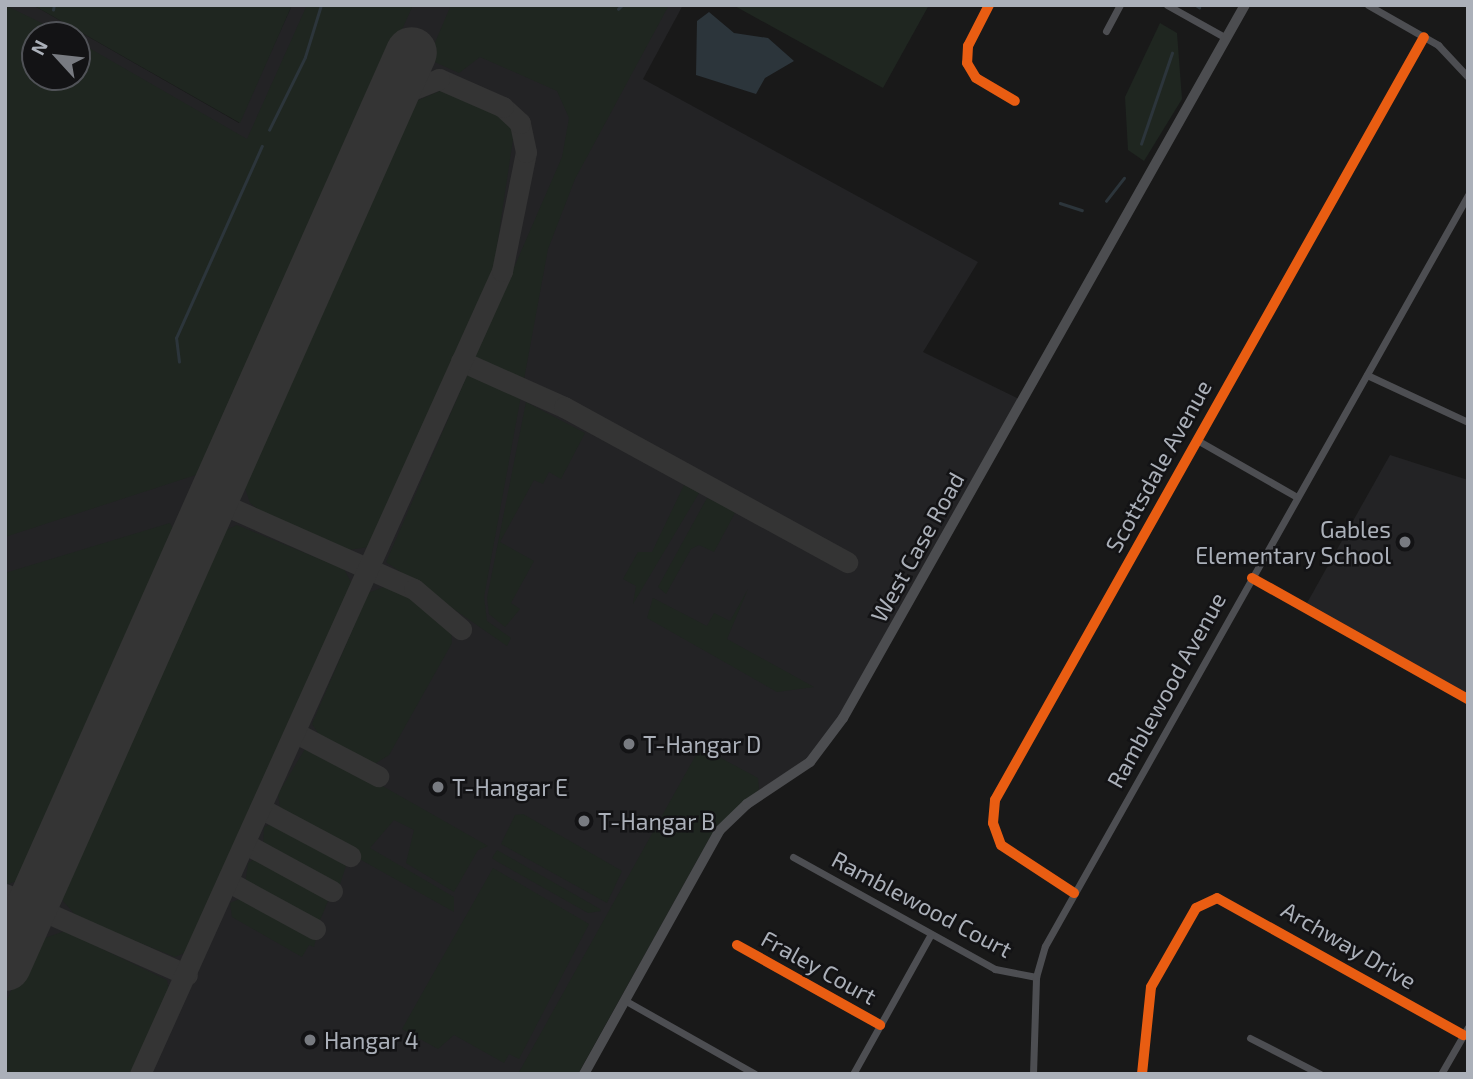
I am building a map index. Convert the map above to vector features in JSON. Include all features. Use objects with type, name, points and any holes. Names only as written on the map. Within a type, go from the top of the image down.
[{"type":"main road","name":"West Case Road","points":[[584,1074],[726,823],[810,762],[843,719],[1245,5]]},
{"type":"street","points":[[989,5],[968,46],[968,63],[976,78],[1015,101]]},
{"type":"street","points":[[1106,31],[1120,5]]},
{"type":"street","points":[[1167,5],[1226,38]]},
{"type":"street","points":[[1369,6],[1424,37],[1468,78]]},
{"type":"street","name":"Scottsdale Avenue","points":[[1074,893],[1001,845],[993,823],[995,800],[1424,37]]},
{"type":"street","name":"Ramblewood Avenue","points":[[1033,1074],[1036,977],[1074,893],[1468,195]]},
{"type":"street","points":[[1367,375],[1468,422]]},
{"type":"street","points":[[1197,440],[1297,496]]},
{"type":"street","points":[[1252,578],[1468,699]]},
{"type":"street","name":"Ramblewood Court","points":[[793,856],[995,969],[1036,977]]},
{"type":"street","name":"Archway Drive","points":[[1142,1074],[1151,987],[1196,908],[1212,899],[1237,905],[1463,1035]]},
{"type":"street","points":[[853,1074],[931,934]]},
{"type":"street","name":"Fraley Court","points":[[737,945],[880,1025]]},
{"type":"street","points":[[626,1001],[755,1074]]},
{"type":"street","points":[[1441,1074],[1468,1027]]},
{"type":"street","points":[[1250,1038],[1320,1074]]},
{"type":"shaded area","points":[[5,5],[33,5],[61,21],[21,21],[21,91],[91,91],[91,38],[239,123],[292,5],[683,5],[643,79],[978,262],[923,352],[1019,399],[830,732],[806,760],[720,822],[577,1074],[5,1074]]},
{"type":"shaded area","points":[[5,5],[38,21],[21,21],[21,91],[91,91],[91,49],[247,139],[307,5],[413,5],[205,472],[5,537]]},
{"type":"shaded area","points":[[33,5],[292,5],[240,123],[91,38],[91,21],[61,21]]},
{"type":"shaded area","points":[[451,5],[669,5],[575,179],[548,249],[484,597],[487,621],[511,638],[507,646],[386,562],[562,157],[569,118],[557,91],[480,57],[459,73],[428,59]]},
{"type":"shaded area","points":[[733,5],[929,5],[883,88]]},
{"type":"shaded area","points":[[709,12],[734,33],[768,38],[794,61],[765,78],[756,94],[696,75],[697,21]]},
{"type":"shaded area","points":[[1160,23],[1177,33],[1182,99],[1144,161],[1128,150],[1125,97]]},
{"type":"shaded area","points":[[442,90],[504,117],[514,133],[494,266],[369,547],[348,550],[260,511],[250,503],[241,476],[407,105]]},
{"type":"shaded area","points":[[526,402],[585,433],[561,479],[549,472],[543,484],[534,480],[500,542],[534,561],[511,603],[520,609],[505,627],[489,614],[487,598]]},
{"type":"shaded area","name":"Gables Elementary School","points":[[1390,455],[1468,480],[1468,694],[1307,603]]},
{"type":"shaded area","points":[[684,485],[699,493],[633,604],[636,586],[623,579],[638,552],[652,552]]},
{"type":"shaded area","points":[[707,498],[736,511],[714,552],[699,545],[691,549],[666,594],[658,587]]},
{"type":"shaded area","points":[[170,523],[175,533],[23,879],[5,885],[5,573]]},
{"type":"shaded area","points":[[237,525],[344,569],[352,584],[198,932],[187,952],[175,957],[78,918],[63,901],[60,880],[215,535]]},
{"type":"shaded area","points":[[389,585],[420,600],[451,628],[452,643],[389,755],[373,765],[322,739],[312,724],[368,593]]},
{"type":"shaded area","points":[[748,589],[727,639],[814,687],[777,692],[647,618],[653,598],[707,626],[714,613],[730,621]]},
{"type":"shaded area","points":[[305,749],[321,751],[488,846],[478,850],[454,892],[406,863],[414,830],[394,820],[370,848],[454,897],[454,912],[281,815],[278,794]]},
{"type":"shaded area","points":[[706,750],[758,778],[759,789],[710,837],[578,1074],[518,1074],[697,753]]},
{"type":"shaded area","points":[[523,814],[622,871],[607,903],[501,844],[515,815]]},
{"type":"shaded area","points":[[278,821],[348,860],[339,887],[263,848],[264,827]]},
{"type":"shaded area","points":[[497,850],[601,911],[588,913],[498,862],[492,858]]},
{"type":"shaded area","points":[[259,856],[331,894],[318,925],[245,884],[248,863]]},
{"type":"shaded area","points":[[493,868],[589,924],[519,1059],[509,1054],[504,1063],[454,1035],[438,1049],[402,1029]]},
{"type":"shaded area","points":[[246,896],[317,935],[314,947],[309,945],[302,957],[232,917],[230,903]]},
{"type":"shaded area","points":[[65,931],[167,980],[169,991],[130,1074],[5,1074],[5,1004],[33,942]]},
{"type":"waterway","points":[[53,10],[54,5]]},
{"type":"waterway","points":[[269,130],[305,57],[321,5]]},
{"type":"waterway","points":[[618,9],[622,5]]},
{"type":"waterway","points":[[1141,144],[1172,53]]},
{"type":"waterway","points":[[179,362],[176,338],[262,146]]},
{"type":"waterway","points":[[1106,201],[1124,178]]},
{"type":"waterway","points":[[1060,203],[1082,210]]},
{"type":"taxiway","points":[[140,1074],[502,271],[526,152],[520,123],[503,107],[439,79],[392,98]]},
{"type":"taxiway","points":[[461,361],[564,407],[847,562]]},
{"type":"taxiway","points":[[213,500],[414,589],[461,629]]},
{"type":"taxiway","points":[[296,733],[378,776]]},
{"type":"taxiway","points":[[262,809],[350,856]]},
{"type":"taxiway","points":[[246,844],[332,891]]},
{"type":"taxiway","points":[[229,882],[315,929]]},
{"type":"taxiway","points":[[5,894],[187,975]]},
{"type":"runway","points":[[5,965],[411,52]]},
{"type":"cycle path","points":[[989,5],[968,46],[967,63],[976,78],[1015,101]]},
{"type":"cycle path","points":[[1074,893],[1001,845],[993,823],[995,800],[1424,37]]},
{"type":"cycle path","points":[[1252,578],[1468,699]]},
{"type":"cycle path","points":[[1142,1074],[1151,987],[1196,908],[1217,898],[1463,1035]]},
{"type":"cycle path","points":[[737,945],[880,1025]]},
{"type":"place","name":"Gables Elementary School","points":[[1405,542]]},
{"type":"place","name":"T-Hangar D","points":[[629,744]]},
{"type":"place","name":"T-Hangar E","points":[[438,787]]},
{"type":"place","name":"T-Hangar B","points":[[584,821]]},
{"type":"place","name":"Hangar 4","points":[[310,1040]]}]
